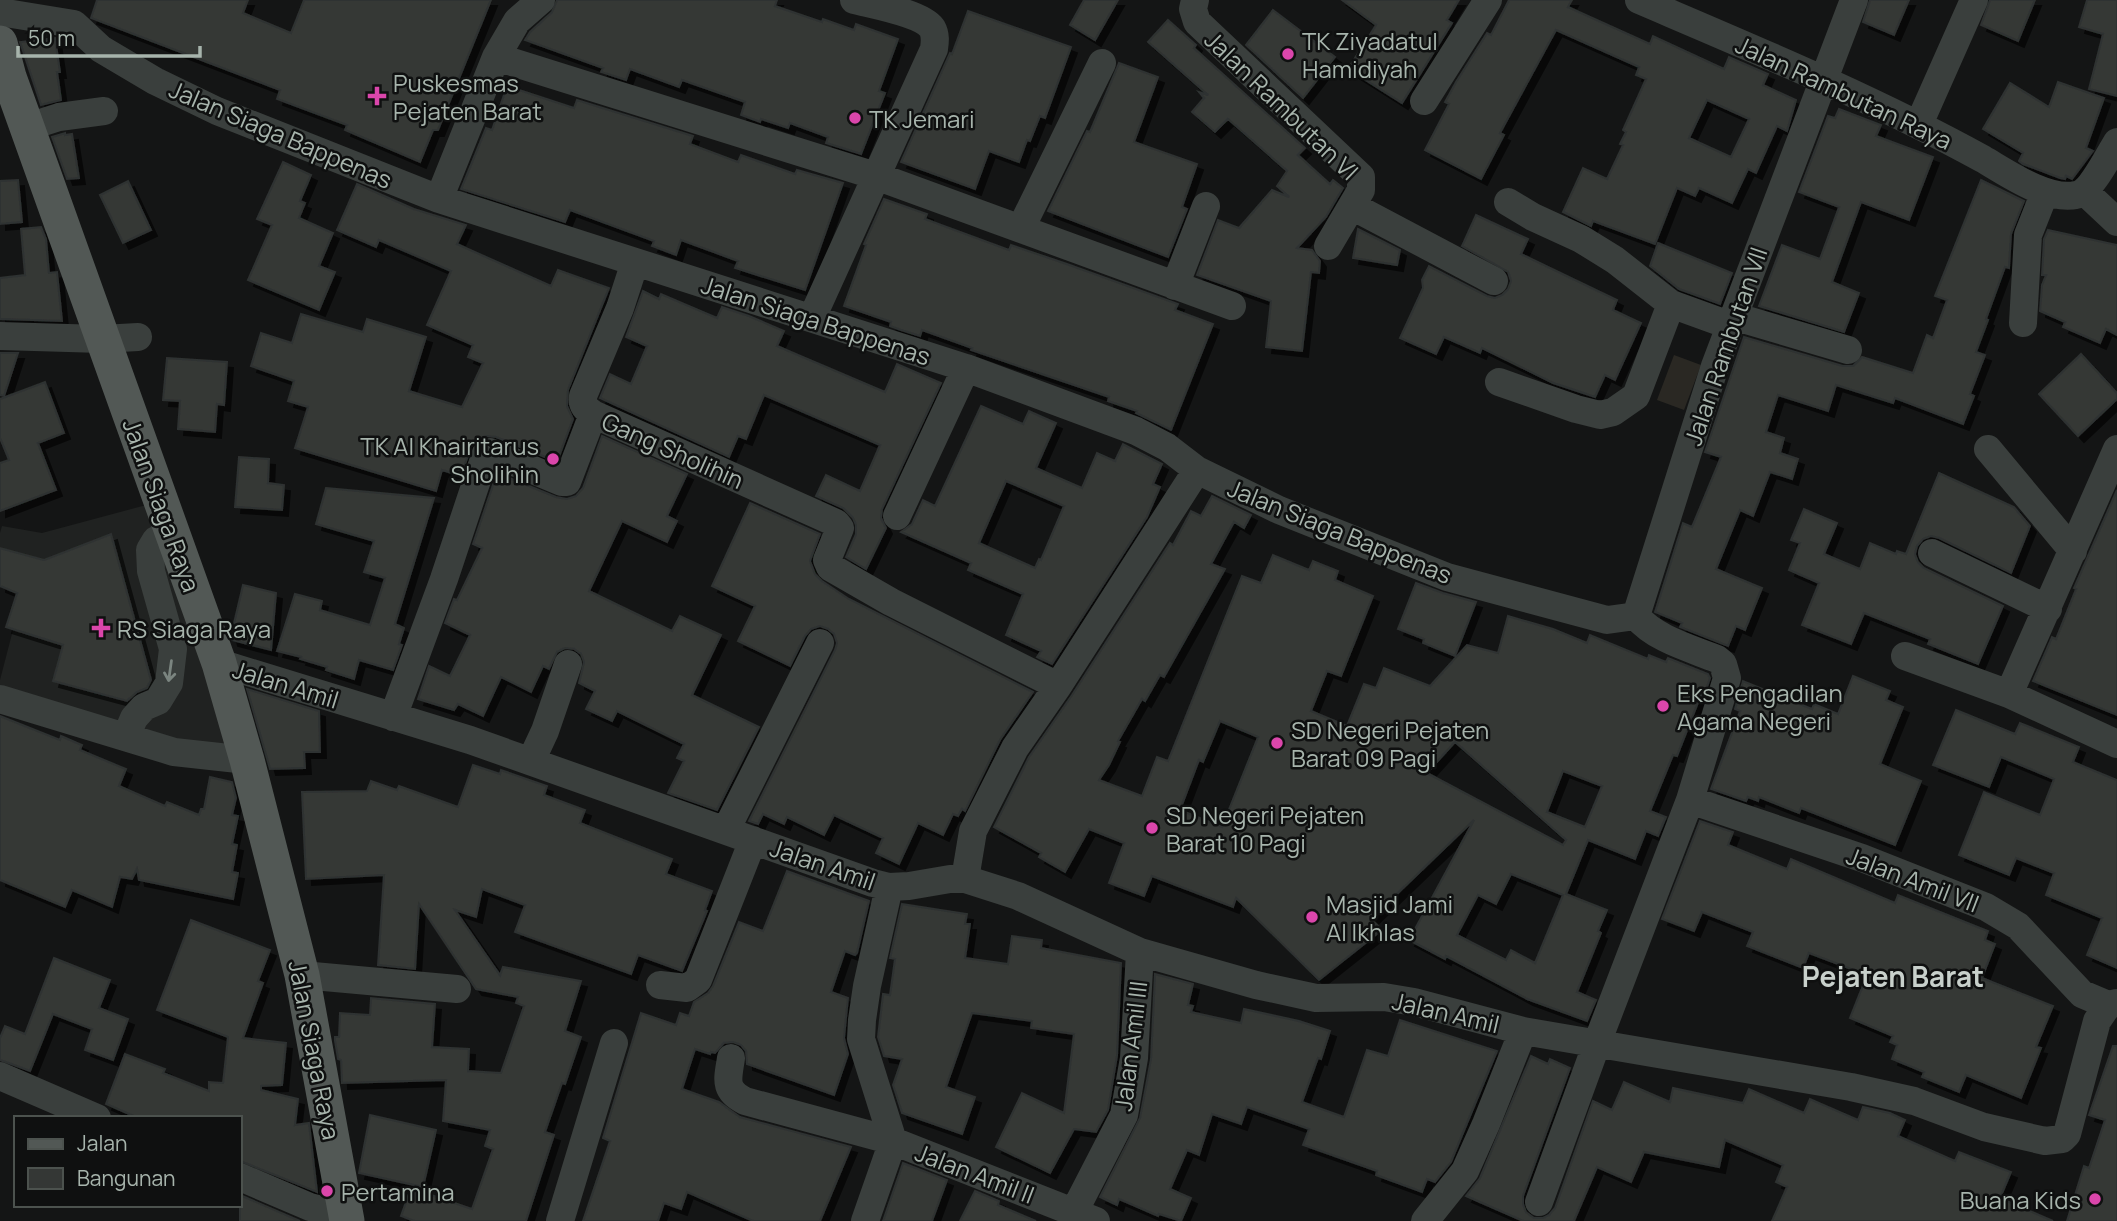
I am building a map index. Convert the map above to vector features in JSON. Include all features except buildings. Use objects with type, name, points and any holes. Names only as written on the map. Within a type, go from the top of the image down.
[{"type":"main road","name":"Jalan Siaga Raya","points":[[0,43],[5,76],[28,127],[219,663],[247,760],[302,975],[347,1219]]},
{"type":"street","points":[[439,199],[496,57],[517,21],[541,0]]},
{"type":"street","points":[[812,318],[936,40],[930,26],[920,18],[854,0]]},
{"type":"street","name":"Jalan Rambutan VI","points":[[1195,0],[1193,9],[1197,22],[1361,177],[1361,190],[1328,246]]},
{"type":"street","points":[[1424,101],[1488,0]]},
{"type":"street","name":"Jalan Rambutan Raya","points":[[1639,0],[1823,78],[1919,124],[2045,192]]},
{"type":"street","name":"Jalan Rambutan VII","points":[[1636,616],[1731,321],[1854,0]]},
{"type":"street","points":[[1919,124],[1974,0]]},
{"type":"street","name":"Jalan Siaga Bappenas","points":[[0,12],[80,12],[101,49],[155,81],[217,111],[439,199],[966,369],[1136,431],[1167,447],[1197,470],[1279,510],[1447,577],[1607,620],[1636,616]]},
{"type":"street","points":[[496,57],[876,176],[1232,306]]},
{"type":"street","points":[[1021,228],[1102,63]]},
{"type":"street","points":[[28,127],[60,117],[104,111]]},
{"type":"street","points":[[2023,323],[2028,236],[2045,192],[2075,196],[2085,192],[2117,142]]},
{"type":"street","points":[[2085,192],[2117,222]]},
{"type":"street","points":[[1508,202],[1581,239],[1615,260],[1671,304],[1848,350]]},
{"type":"street","points":[[1175,286],[1206,206]]},
{"type":"street","points":[[1352,206],[1493,281]]},
{"type":"street","points":[[593,414],[584,406],[583,396],[620,309],[635,262]]},
{"type":"street","points":[[1499,382],[1576,409],[1600,415],[1614,412],[1636,396],[1671,304]]},
{"type":"street","points":[[0,336],[102,339],[138,337]]},
{"type":"street","points":[[897,516],[966,369]]},
{"type":"street","name":"Gang Sholihin","points":[[393,717],[444,579],[485,454],[490,452],[567,482],[593,414],[836,523],[840,530],[827,560],[830,567],[891,602],[1058,687]]},
{"type":"street","points":[[1988,449],[2073,551]]},
{"type":"street","points":[[2009,694],[2117,449]]},
{"type":"street","points":[[965,879],[973,831],[1015,748],[1058,687],[1197,470]]},
{"type":"street","points":[[125,737],[134,718],[144,707],[158,701],[169,682],[173,649],[151,571],[150,550],[156,540],[173,534]]},
{"type":"street","points":[[1932,553],[2048,609]]},
{"type":"street","points":[[1539,1202],[1690,800],[1727,678],[1725,669],[1717,659],[1644,626],[1636,616]]},
{"type":"street","points":[[726,830],[820,643]]},
{"type":"street","points":[[1905,656],[2009,694],[2117,744]]},
{"type":"street","name":"Jalan Amil","points":[[219,663],[531,761],[833,870],[889,887],[965,879],[1018,896],[1140,952],[1255,985],[1317,999],[1384,997],[1414,1002],[1523,1031],[1864,1090],[1914,1101],[1984,1126],[2045,1142],[2062,1139],[2071,1127],[2097,1021],[2113,1004]]},
{"type":"street","points":[[531,761],[568,664]]},
{"type":"street","points":[[1,703],[174,751],[247,760]]},
{"type":"street","name":"Jalan Amil VII","points":[[1690,800],[1862,858],[1986,907],[2018,926],[2082,994],[2113,1004]]},
{"type":"street","points":[[660,985],[687,988],[698,980],[752,839]]},
{"type":"street","name":"Jalan Amil II","points":[[866,1221],[893,1141],[861,1039],[867,986],[889,887]]},
{"type":"street","name":"Jalan Amil III","points":[[1085,1216],[1124,1115],[1134,1058],[1140,952]]},
{"type":"street","points":[[302,975],[457,989]]},
{"type":"street","points":[[1425,1221],[1465,1171],[1523,1031]]},
{"type":"street","points":[[560,1221],[614,1043]]},
{"type":"street","points":[[731,1058],[728,1085],[735,1096],[893,1141]]},
{"type":"street","points":[[0,1076],[92,1116]]},
{"type":"street","name":"Jalan Amil II","points":[[893,1141],[1085,1216]]},
{"type":"street","points":[[242,1178],[310,1207],[347,1219]]},
{"type":"shaded area","points":[[1674,355],[1701,365],[1684,410],[1657,400]]},
{"type":"shaded area","name":"RS Siaga Raya","points":[[150,504],[230,741],[211,753],[0,690],[0,680],[13,630],[6,627],[17,593],[0,586],[2,526],[42,533]]},
{"type":"place","name":"TK Ziyadatul Hamidiyah","points":[[1288,54]]},
{"type":"place","name":"Puskesmas Pejaten Barat","points":[[377,96]]},
{"type":"place","name":"TK Jemari","points":[[855,118]]},
{"type":"place","name":"TK Al Khairitarus Sholihin","points":[[553,459]]},
{"type":"place","name":"RS Siaga Raya","points":[[101,628]]},
{"type":"place","name":"Eks Pengadilan Agama Negeri","points":[[1663,706]]},
{"type":"place","name":"SD Negeri Pejaten Barat 09 Pagi","points":[[1277,743]]},
{"type":"place","name":"SD Negeri Pejaten Barat 10 Pagi","points":[[1152,828]]},
{"type":"place","name":"Masjid Jami Al Ikhlas","points":[[1312,917]]},
{"type":"place","name":"Pertamina","points":[[327,1191]]},
{"type":"place","name":"Buana Kids","points":[[2095,1199]]},
{"type":"district","name":"Pejaten Barat","points":[[1893,976]]}]
